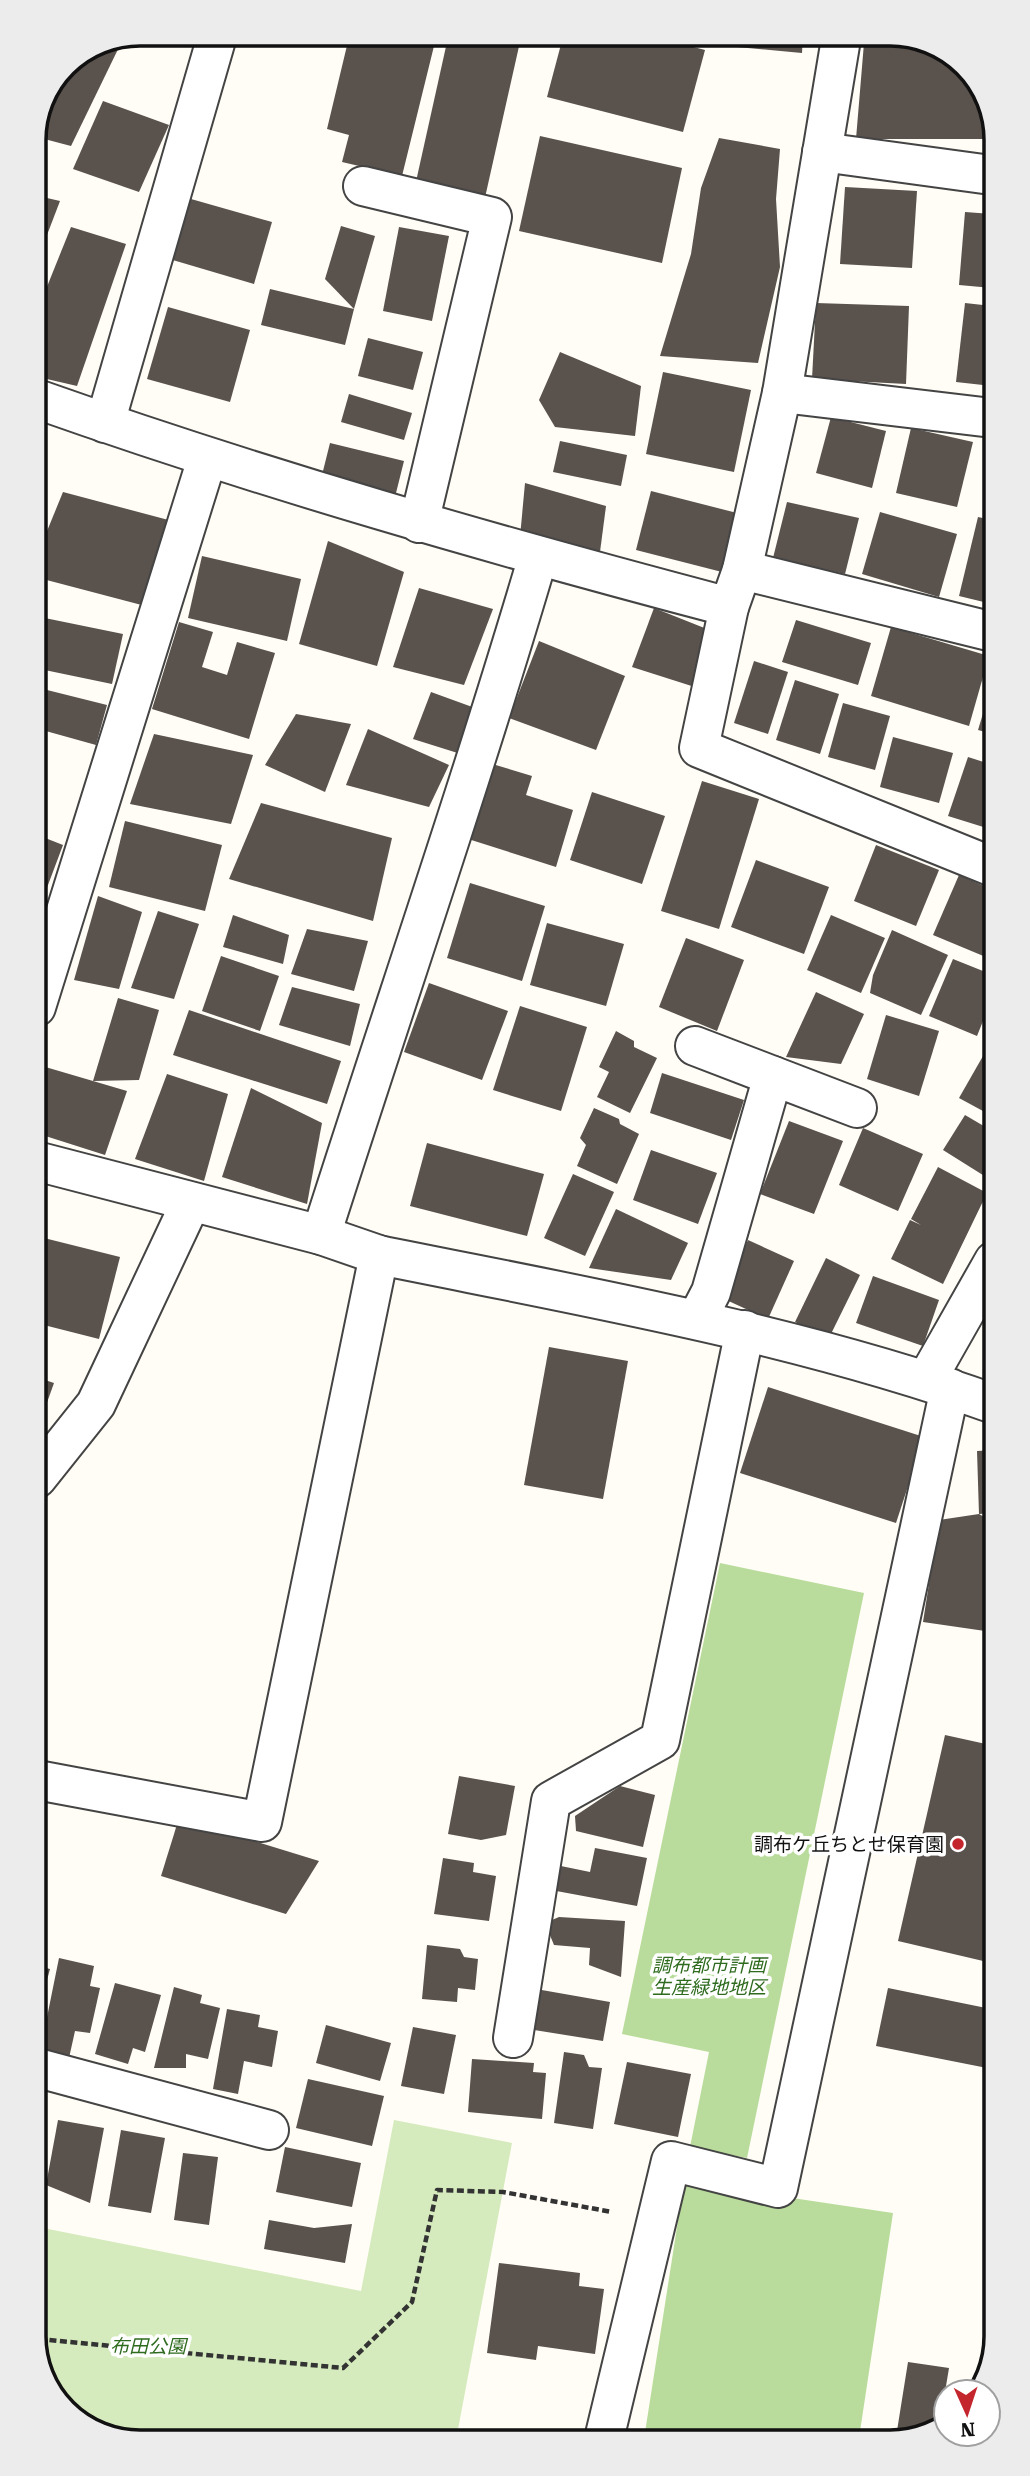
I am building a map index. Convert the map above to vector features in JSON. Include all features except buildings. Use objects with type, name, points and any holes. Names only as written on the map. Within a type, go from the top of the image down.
[{"type":"street","points":[[105,423],[214,46]]},
{"type":"street","points":[[840,46],[782,393],[742,570],[729,607],[699,748],[984,863]]},
{"type":"street","points":[[822,152],[984,174]]},
{"type":"street","points":[[363,186],[492,217],[419,523]]},
{"type":"street","points":[[782,393],[984,417]]},
{"type":"street","points":[[46,402],[207,459],[419,523],[729,607]]},
{"type":"street","points":[[46,976],[207,459]]},
{"type":"street","points":[[321,1235],[419,927],[479,757],[538,557]]},
{"type":"street","points":[[742,570],[984,630]]},
{"type":"street","points":[[695,1046],[857,1108]]},
{"type":"street","points":[[697,1319],[711,1292],[773,1076]]},
{"type":"street","points":[[46,1164],[321,1235],[379,1255],[745,1329],[938,1384],[984,1401]]},
{"type":"street","points":[[45,1467],[96,1404],[191,1202]]},
{"type":"street","points":[[45,1782],[262,1822],[379,1255]]},
{"type":"street","points":[[606,2430],[659,2221],[671,2161],[778,2188],[938,1384],[984,1283]]},
{"type":"street","points":[[513,2038],[551,1801],[660,1740],[745,1329]]},
{"type":"street","points":[[45,2070],[269,2130]]},
{"type":"path","points":[[45,2339],[343,2368],[412,2302],[437,2190],[503,2192],[659,2221]]},
{"type":"green space","name":"調布都市計画 生産緑地地区","points":[[720,1563],[864,1593],[747,2158],[690,2147],[709,2052],[622,2034]]},
{"type":"green space","name":"布田公園","points":[[394,2120],[512,2143],[458,2430],[133,2430],[109,2426],[98,2421],[69,2399],[50,2367],[45,2337],[45,2228],[361,2291]]},
{"type":"green space","points":[[684,2182],[893,2213],[860,2430],[645,2430]]},
{"type":"place","name":"調布ケ丘ちとせ保育園","points":[[958,1844]]}]
